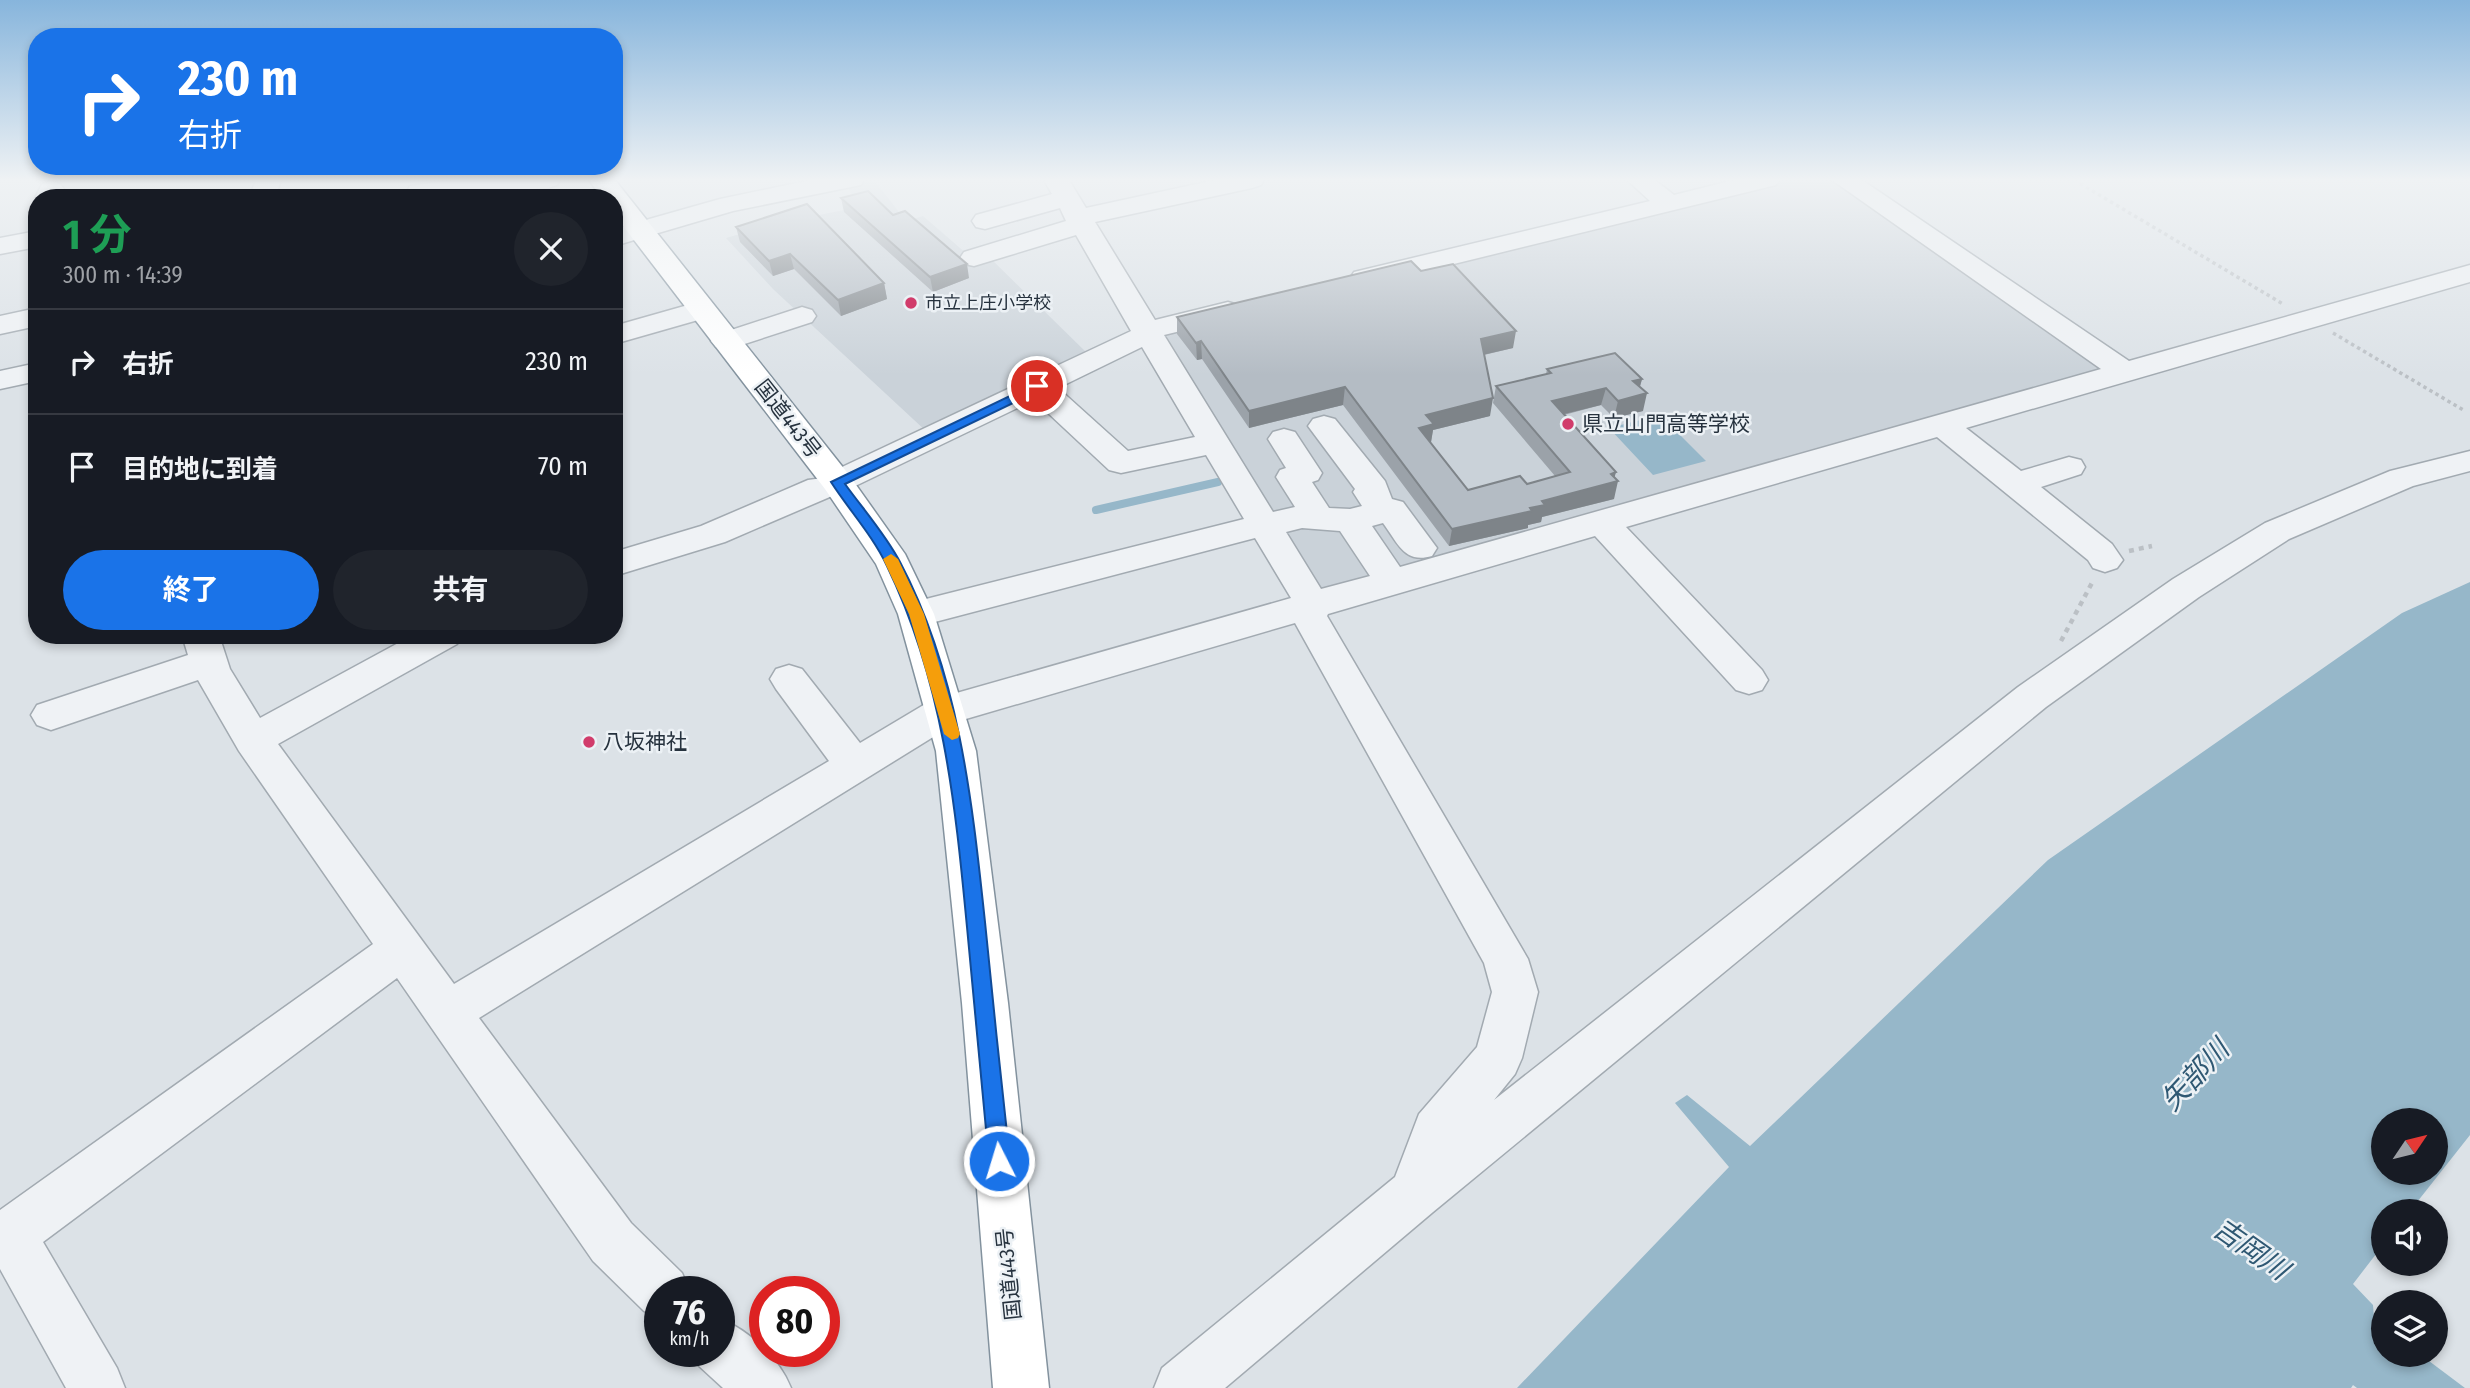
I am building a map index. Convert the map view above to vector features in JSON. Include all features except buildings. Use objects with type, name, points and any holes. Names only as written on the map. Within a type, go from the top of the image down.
[{"type":"highway","name":"国道443号","points":[[638,245],[702,310],[829,485],[893,562],[916,614],[956,751],[985,1003],[1021,1388]]},
{"type":"street","points":[[974,258],[998,245]]},
{"type":"street","points":[[1094,245],[1262,525],[1505,959],[1514,992],[1498,1058],[1437,1131],[1415,1194]]},
{"type":"street","points":[[1333,286],[1502,245]]},
{"type":"street","points":[[1939,245],[2126,372]]},
{"type":"street","points":[[447,1013],[946,710],[2470,274]]},
{"type":"street","points":[[623,561],[713,534],[829,485],[1146,333],[1252,305]]},
{"type":"street","points":[[623,332],[702,310]]},
{"type":"street","points":[[726,341],[802,316]]},
{"type":"street","points":[[0,325],[28,319]]},
{"type":"street","points":[[0,380],[28,374]]},
{"type":"street","points":[[1037,386],[1121,463],[1213,443]]},
{"type":"street","points":[[1942,425],[2100,552],[2105,560]]},
{"type":"street","points":[[1324,426],[1373,489],[1351,517]]},
{"type":"street","points":[[1284,439],[1306,473],[1292,477],[1351,517],[1386,573]]},
{"type":"street","points":[[1182,1388],[1415,1194],[2032,697],[2186,588],[2277,531],[2402,478],[2470,461]]},
{"type":"street","points":[[2016,484],[2069,467]]},
{"type":"street","points":[[931,610],[1302,517],[1351,517],[1391,510],[1420,548]]},
{"type":"street","points":[[1603,524],[1749,680]]},
{"type":"street","points":[[253,740],[428,644]]},
{"type":"street","points":[[51,715],[204,649],[253,740],[612,1242],[647,1276]]},
{"type":"street","points":[[789,679],[855,766]]},
{"type":"street","points":[[97,1388],[5,1239],[402,948]]},
{"type":"street","points":[[735,1361],[763,1388]]},
{"type":"path","points":[[2184,245],[2465,411]]},
{"type":"path","points":[[2060,642],[2105,560]]},
{"type":"shaded area","name":"市立上庄小学校","points":[[732,245],[956,245],[975,261],[989,257],[1088,354],[927,432],[773,289]]},
{"type":"shaded area","name":"県立山門高等学校","points":[[1513,245],[1934,245],[2117,370],[1323,599],[1153,332]]},
{"type":"water","points":[[1660,415],[1706,461],[1653,475],[1609,428]]},
{"type":"water","points":[[2470,582],[2470,1135],[2448,1163],[2448,1108],[2371,1108],[2371,1185],[2431,1185],[2419,1199],[2371,1199],[2371,1261],[2353,1284],[2371,1303],[2371,1367],[2437,1367],[2465,1388],[2357,1388],[2353,1385],[2351,1388],[1517,1388],[1729,1167],[1675,1103],[1687,1095],[1750,1146],[2048,860],[2402,613]]},
{"type":"waterway","points":[[1096,510],[1218,482]]},
{"type":"slow traffic","points":[[891,559],[916,614],[952,734]]},
{"type":"place","name":"市立上庄小学校","points":[[911,303]]},
{"type":"place","name":"県立山門高等学校","points":[[1568,424]]},
{"type":"place","name":"八坂神社","points":[[589,742]]},
{"type":"route","points":[[999,1161],[985,1003],[956,751],[916,614],[893,562],[837,482],[1037,386]]},
{"type":"water label","name":"矢部川","points":[[2195,1075]]},
{"type":"water label","name":"吉岡川","points":[[2251,1249]]}]
